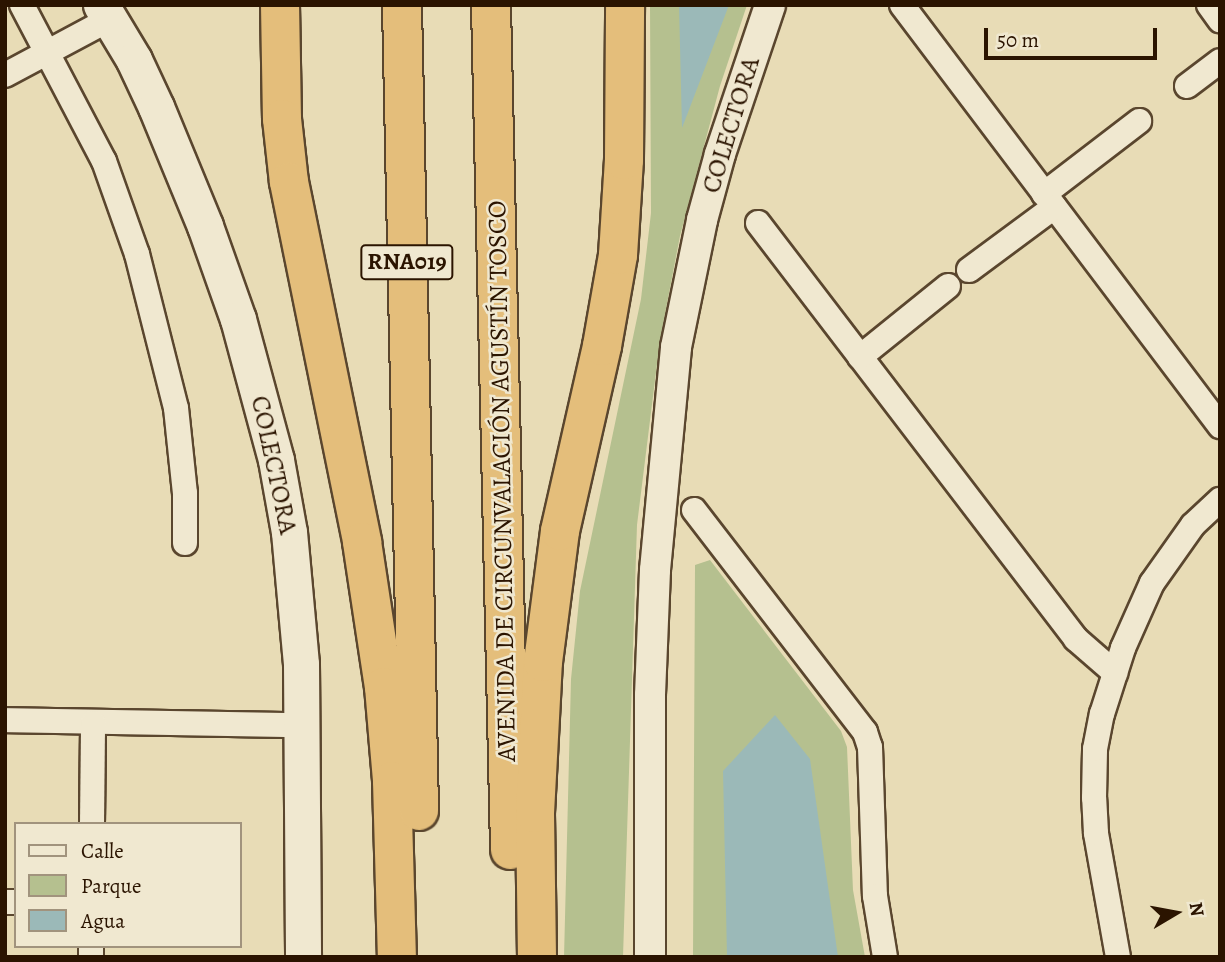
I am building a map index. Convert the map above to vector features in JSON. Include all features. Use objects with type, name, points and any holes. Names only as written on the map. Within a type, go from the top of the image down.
[{"type":"highway","points":[[281,5],[282,119],[289,182],[362,542],[384,687],[392,781],[397,957]]},
{"type":"highway","name":"RNA019","points":[[402,5],[422,957]]},
{"type":"highway","name":"AVENIDA DE CIRCUNVALACIÓN AGUSTÍN TOSCO","points":[[491,5],[512,957]]},
{"type":"highway","points":[[537,957],[535,813],[542,662],[560,531],[602,346],[618,255],[624,160],[625,5]]},
{"type":"main road","name":"COLECTORA","points":[[105,12],[139,71],[181,164],[238,319],[276,460],[289,532],[298,606],[302,725],[303,957]]},
{"type":"street","points":[[22,5],[49,51],[104,161],[140,267],[176,408],[185,492],[185,543]]},
{"type":"street","name":"COLECTORA","points":[[650,957],[650,708],[654,584],[664,448],[676,347],[702,220],[720,154],[770,5]]},
{"type":"street","points":[[902,5],[1220,426]]},
{"type":"street","points":[[1209,5],[1220,20]]},
{"type":"street","points":[[5,75],[49,51],[105,12]]},
{"type":"street","points":[[1187,86],[1220,61]]},
{"type":"street","points":[[969,270],[1139,121]]},
{"type":"street","points":[[758,223],[1076,639],[1115,673]]},
{"type":"street","points":[[860,357],[948,286]]},
{"type":"street","points":[[1118,957],[1096,833],[1095,749],[1115,673],[1152,583],[1193,525],[1220,500]]},
{"type":"street","points":[[694,510],[865,732],[870,747],[875,896],[885,957]]},
{"type":"street","points":[[5,720],[302,725]]},
{"type":"street","points":[[92,822],[93,723]]},
{"type":"green space","points":[[650,5],[747,5],[720,86],[680,236],[660,340],[637,525],[623,957],[564,957],[571,679],[580,591],[641,299],[651,213]]},
{"type":"green space","points":[[710,560],[841,731],[847,747],[853,890],[865,957],[693,957],[695,565]]},
{"type":"water","points":[[679,5],[729,5],[682,128]]},
{"type":"water","points":[[775,715],[810,759],[838,957],[727,957],[723,771]]}]
